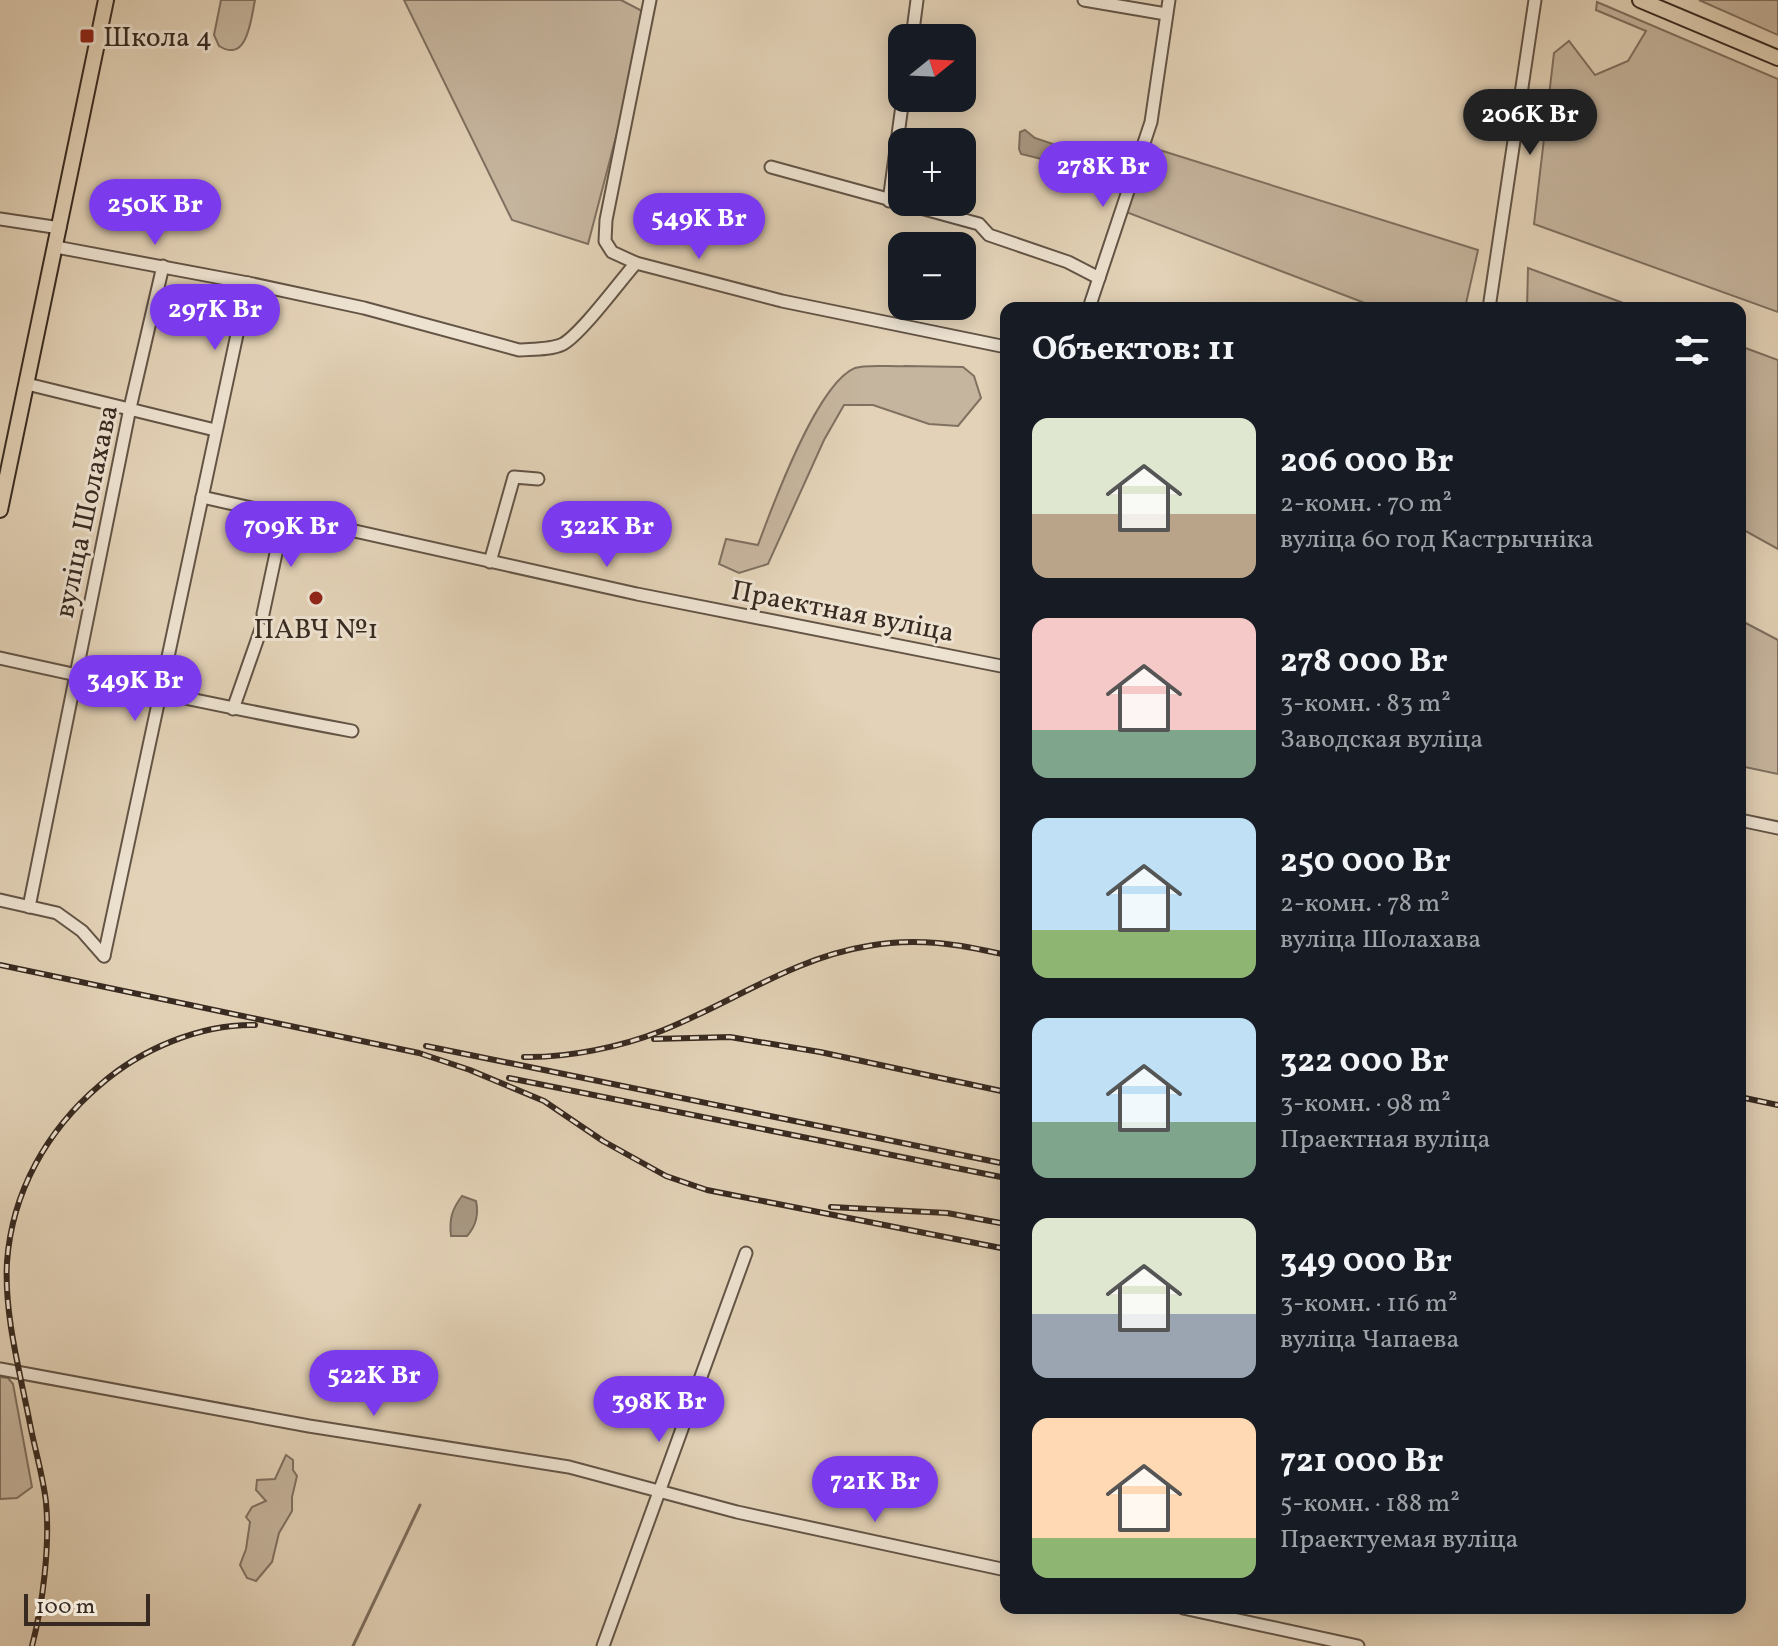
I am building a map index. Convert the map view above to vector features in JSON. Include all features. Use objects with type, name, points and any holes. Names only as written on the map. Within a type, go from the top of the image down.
[{"type":"main road","points":[[0,510],[106,0]]},
{"type":"main road","points":[[1640,0],[1778,58]]},
{"type":"street","points":[[650,0],[605,231],[605,241],[612,252],[636,263],[782,301],[1000,346]]},
{"type":"street","points":[[914,24],[917,0]]},
{"type":"street","points":[[1084,0],[1166,14]]},
{"type":"street","points":[[1091,302],[1151,122],[1169,0]]},
{"type":"street","points":[[1490,302],[1535,0]]},
{"type":"street","points":[[771,167],[888,201]]},
{"type":"street","points":[[948,216],[979,224],[989,235],[1068,262],[1099,278]]},
{"type":"street","points":[[0,219],[60,228]]},
{"type":"street","points":[[56,247],[364,308],[519,350],[563,344],[636,263]]},
{"type":"street","name":"вуліца Шолахава","points":[[29,907],[130,408],[163,266]]},
{"type":"street","points":[[0,900],[57,913],[82,931],[104,956],[248,283]]},
{"type":"street","points":[[27,384],[215,430]]},
{"type":"street","points":[[490,562],[514,477],[538,479]]},
{"type":"street","name":"Праектная вуліца","points":[[202,497],[490,562],[1000,666]]},
{"type":"street","points":[[263,614],[284,516]]},
{"type":"street","points":[[233,709],[261,629]]},
{"type":"street","points":[[0,658],[233,709],[352,731]]},
{"type":"street","points":[[1746,821],[1778,828]]},
{"type":"street","points":[[603,1646],[746,1253]]},
{"type":"street","points":[[0,1369],[309,1426],[569,1467],[737,1512],[1000,1569]]},
{"type":"street","points":[[1211,1614],[1358,1646]]},
{"type":"shaded area","points":[[221,0],[255,0],[246,36],[236,49],[219,46],[214,35]]},
{"type":"shaded area","points":[[404,0],[621,0],[648,14],[588,244],[512,220]]},
{"type":"shaded area","points":[[1699,0],[1778,0],[1778,35]]},
{"type":"shaded area","points":[[1597,2],[1778,79],[1778,312],[1534,224],[1554,53],[1569,41],[1595,75],[1628,61],[1646,31],[1596,10]]},
{"type":"shaded area","points":[[1025,130],[1035,138],[1053,144],[1055,152],[1050,161],[1021,154],[1020,132]]},
{"type":"shaded area","points":[[1150,147],[1478,250],[1466,302],[1362,302],[1126,212]]},
{"type":"shaded area","points":[[1528,268],[1621,302],[1527,302]]},
{"type":"shaded area","points":[[1746,348],[1778,360],[1778,549],[1746,531]]},
{"type":"shaded area","points":[[860,367],[963,367],[974,376],[981,398],[958,426],[929,424],[873,405],[844,405],[824,440],[768,564],[739,573],[719,564],[726,539],[758,545],[811,421],[840,378]]},
{"type":"shaded area","points":[[1746,623],[1778,640],[1778,774],[1746,767]]},
{"type":"shaded area","points":[[462,1196],[476,1201],[476,1220],[467,1236],[451,1236],[452,1214]]},
{"type":"shaded area","points":[[0,1377],[8,1378],[13,1384],[32,1487],[17,1498],[0,1499]]},
{"type":"shaded area","points":[[286,1455],[293,1460],[293,1470],[297,1476],[292,1511],[279,1533],[272,1562],[256,1581],[247,1578],[240,1565],[250,1522],[246,1517],[252,1507],[266,1501],[256,1490],[257,1480],[275,1479]]},
{"type":"waterway","points":[[353,1646],[420,1505]]},
{"type":"railway","points":[[524,1057],[576,1053],[645,1037],[788,971],[840,952],[903,942],[937,943],[1000,954]]},
{"type":"railway","points":[[0,965],[419,1053],[470,1070],[544,1101],[603,1141],[666,1176],[707,1190],[1000,1248]]},
{"type":"railway","points":[[32,1646],[45,1574],[46,1502],[8,1302],[7,1262],[16,1211],[49,1142],[81,1103],[116,1072],[172,1041],[213,1029],[255,1025]]},
{"type":"railway","points":[[654,1039],[730,1037],[820,1052],[1000,1091]]},
{"type":"railway","points":[[426,1046],[1000,1163]]},
{"type":"railway","points":[[509,1078],[1000,1177]]},
{"type":"railway","points":[[1746,1098],[1778,1105]]},
{"type":"railway","points":[[831,1207],[947,1213],[1000,1223]]},
{"type":"place","name":"Школа 4","points":[[87,36]]},
{"type":"place","name":"ПАВЧ №1","points":[[316,598]]}]
